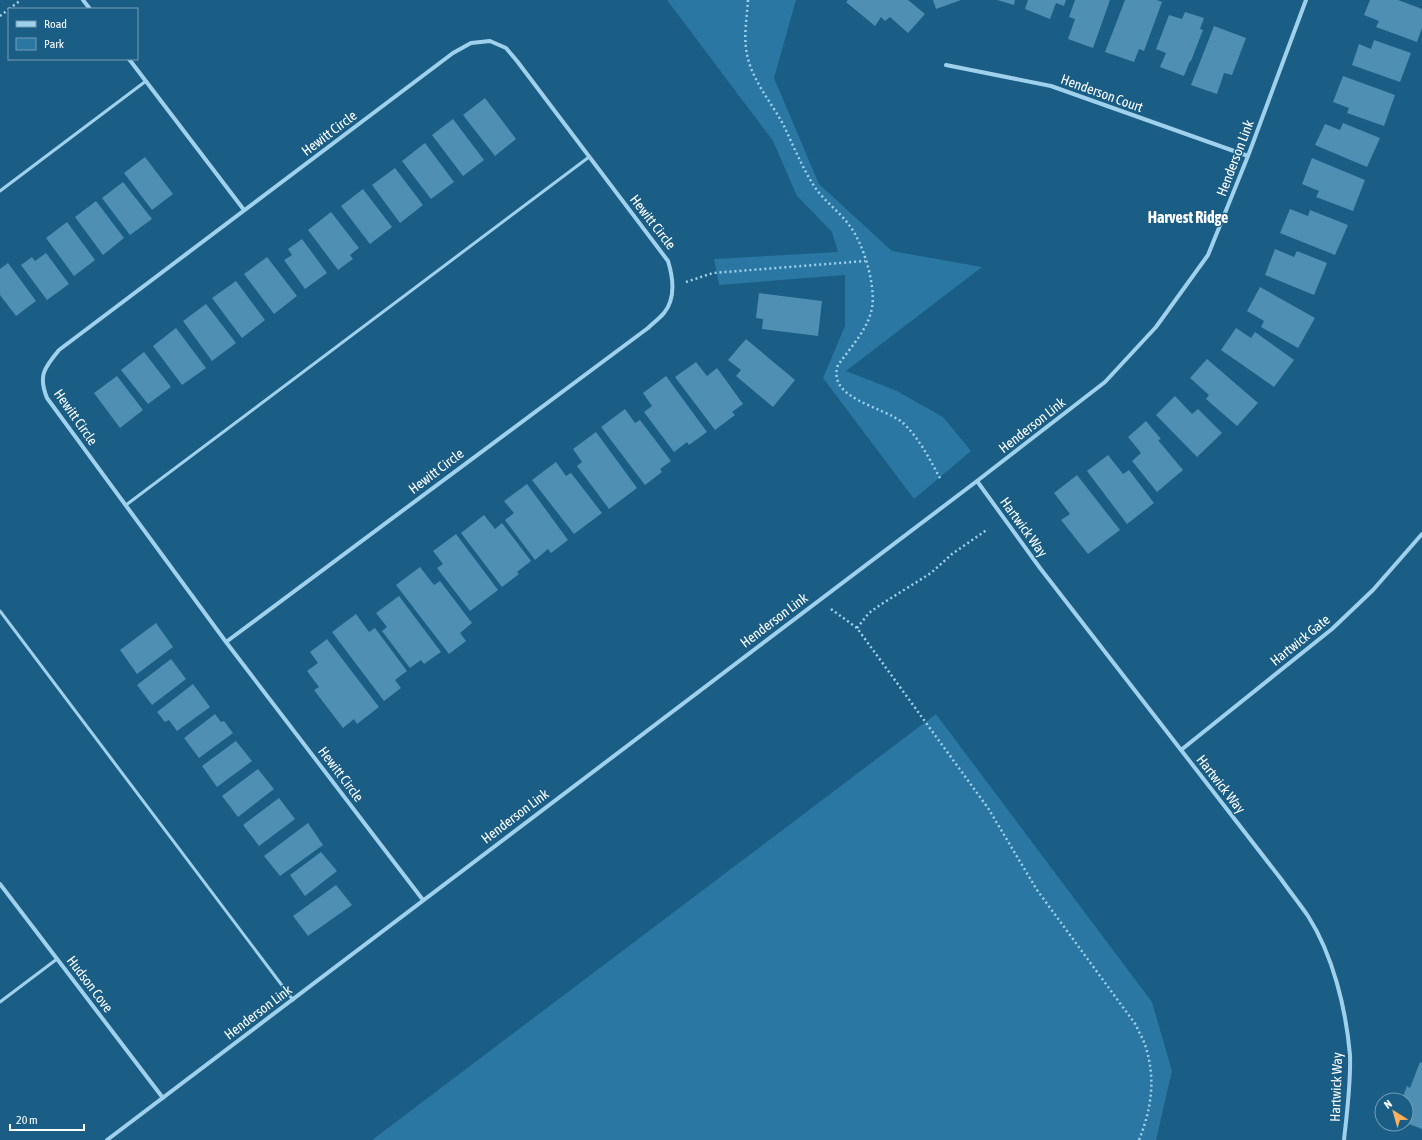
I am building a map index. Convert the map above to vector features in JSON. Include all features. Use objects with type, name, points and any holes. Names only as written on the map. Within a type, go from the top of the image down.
[{"type":"street","points":[[83,0],[89,8]]},
{"type":"street","name":"Henderson Link","points":[[107,1140],[977,481],[1104,382],[1156,327],[1208,255],[1248,156],[1306,0]]},
{"type":"street","name":"Hewitt Circle","points":[[226,642],[648,328],[664,313],[671,299],[673,278],[668,261],[506,48],[490,41],[471,43],[453,53],[59,350],[49,362],[43,374],[42,386],[47,398],[226,642],[423,900]]},
{"type":"street","points":[[130,60],[244,210]]},
{"type":"street","name":"Henderson Court","points":[[946,64],[1051,86],[1248,156]]},
{"type":"street","name":"Hartwick Way","points":[[977,481],[1040,568],[1277,873],[1309,917],[1327,953],[1338,986],[1346,1023],[1350,1056],[1348,1102],[1344,1140]]},
{"type":"street","name":"Hartwick Gate","points":[[1181,750],[1332,629],[1373,590],[1422,534]]},
{"type":"street","name":"Hudson Cove","points":[[0,884],[163,1098]]},
{"type":"lane","points":[[0,191],[146,81]]},
{"type":"lane","points":[[126,505],[589,157]]},
{"type":"lane","points":[[0,611],[293,1000]]},
{"type":"lane","points":[[0,1002],[57,959]]},
{"type":"path","points":[[10,8],[21,0]]},
{"type":"path","points":[[748,0],[746,49],[754,74],[782,123],[814,186],[856,235],[871,277],[873,295],[872,308],[869,318],[863,330],[838,365],[836,371],[842,388],[850,396],[894,417],[902,423],[920,442],[941,480]]},
{"type":"path","points":[[0,16],[8,10]]},
{"type":"path","points":[[672,287],[713,273],[865,261]]},
{"type":"path","points":[[857,628],[869,613],[931,573],[952,554],[988,529]]},
{"type":"path","points":[[817,601],[840,615],[857,628],[988,808],[1037,890],[1136,1025],[1146,1047],[1152,1072],[1150,1104],[1145,1126],[1139,1140]]},
{"type":"green space","points":[[667,0],[796,0],[774,78],[819,184],[892,251],[982,267],[846,371],[897,391],[943,417],[971,451],[914,499],[823,378],[845,326],[845,275],[719,285],[714,259],[838,252],[832,232],[797,196],[773,141]]},
{"type":"green space","points":[[936,714],[1152,1002],[1172,1071],[1156,1140],[372,1140]]},
{"type":"building","points":[[848,0],[908,0],[925,14],[908,33],[890,17],[885,21],[881,17],[875,26],[846,2]]},
{"type":"building","points":[[933,0],[961,0],[936,9]]},
{"type":"building","points":[[997,0],[1015,0],[1014,5]]},
{"type":"building","points":[[1028,0],[1066,0],[1064,6],[1056,3],[1050,19],[1025,9]]},
{"type":"building","points":[[1075,0],[1110,0],[1093,48],[1068,39],[1075,19],[1069,17]]},
{"type":"building","points":[[1125,0],[1157,0],[1162,2],[1144,51],[1139,49],[1134,62],[1105,52]]},
{"type":"building","points":[[1370,0],[1398,0],[1422,9],[1422,28],[1417,42],[1376,27],[1379,21],[1364,15]]},
{"type":"building","points":[[1185,12],[1204,18],[1200,29],[1203,30],[1184,76],[1160,67],[1166,53],[1156,49],[1169,15],[1182,19]]},
{"type":"building","points":[[1214,26],[1246,38],[1232,75],[1224,73],[1217,94],[1191,85]]},
{"type":"building","points":[[1374,40],[1411,53],[1400,82],[1352,65],[1359,44],[1371,49]]},
{"type":"building","points":[[1343,76],[1395,95],[1384,126],[1347,113],[1349,108],[1333,102]]},
{"type":"building","points":[[485,98],[516,139],[495,156],[463,115]]},
{"type":"building","points":[[453,119],[484,160],[463,176],[432,135]]},
{"type":"building","points":[[1343,123],[1380,138],[1367,167],[1315,145],[1325,124],[1340,130]]},
{"type":"building","points":[[425,143],[454,182],[431,199],[402,161]]},
{"type":"building","points":[[145,157],[173,194],[152,210],[124,173]]},
{"type":"building","points":[[1312,158],[1365,180],[1353,211],[1316,197],[1319,191],[1302,184]]},
{"type":"building","points":[[395,168],[423,205],[400,223],[372,185]]},
{"type":"building","points":[[123,182],[152,219],[130,235],[102,198]]},
{"type":"building","points":[[363,189],[392,227],[370,244],[341,206]]},
{"type":"building","points":[[96,201],[124,238],[103,255],[75,217]]},
{"type":"building","points":[[1290,209],[1308,216],[1310,210],[1348,225],[1335,255],[1280,233]]},
{"type":"building","points":[[331,212],[359,248],[350,255],[353,259],[338,270],[308,230]]},
{"type":"building","points":[[67,222],[95,260],[74,276],[46,238]]},
{"type":"building","points":[[302,239],[327,273],[305,289],[284,260],[292,255],[288,249]]},
{"type":"building","points":[[1275,249],[1294,257],[1297,251],[1327,263],[1314,295],[1265,275]]},
{"type":"building","points":[[46,253],[69,284],[47,300],[21,265],[32,257],[35,261]]},
{"type":"building","points":[[267,257],[297,296],[274,314],[244,274]]},
{"type":"building","points":[[8,263],[36,301],[16,316],[0,295],[0,269]]},
{"type":"building","points":[[236,281],[265,320],[242,338],[212,298]]},
{"type":"building","points":[[1260,287],[1315,318],[1298,348],[1261,327],[1264,321],[1247,311]]},
{"type":"building","points":[[759,293],[822,301],[818,336],[762,329],[763,319],[756,318]]},
{"type":"building","points":[[206,304],[236,343],[212,361],[183,321]]},
{"type":"building","points":[[176,328],[206,368],[182,385],[153,346]]},
{"type":"building","points":[[1236,328],[1251,338],[1255,332],[1294,360],[1274,387],[1221,350]]},
{"type":"building","points":[[746,339],[795,380],[773,407],[736,376],[741,370],[728,360]]},
{"type":"building","points":[[144,352],[171,387],[148,404],[121,370]]},
{"type":"building","points":[[1207,359],[1258,403],[1237,426],[1206,399],[1209,395],[1190,378]]},
{"type":"building","points":[[696,362],[707,376],[717,368],[743,404],[732,412],[735,415],[715,430],[675,377]]},
{"type":"building","points":[[117,376],[143,410],[120,428],[94,393]]},
{"type":"building","points":[[666,376],[707,432],[689,445],[687,442],[674,452],[644,412],[652,406],[643,393]]},
{"type":"building","points":[[1175,396],[1192,414],[1198,409],[1222,433],[1197,457],[1156,415]]},
{"type":"building","points":[[625,409],[635,423],[640,420],[671,461],[660,469],[662,472],[645,485],[601,427]]},
{"type":"building","points":[[1146,421],[1161,439],[1158,440],[1183,470],[1157,492],[1132,461],[1141,453],[1128,437]]},
{"type":"building","points":[[596,432],[637,488],[609,509],[577,466],[582,462],[573,449]]},
{"type":"building","points":[[1108,455],[1123,474],[1129,470],[1154,503],[1127,524],[1087,471]]},
{"type":"building","points":[[556,462],[566,476],[571,473],[602,513],[574,534],[532,480]]},
{"type":"building","points":[[1077,475],[1120,530],[1088,554],[1061,520],[1070,514],[1054,493]]},
{"type":"building","points":[[527,484],[568,540],[551,553],[548,549],[535,560],[505,520],[514,513],[504,501]]},
{"type":"building","points":[[484,515],[495,529],[502,523],[531,561],[517,572],[519,574],[502,587],[461,533]]},
{"type":"building","points":[[456,534],[498,590],[470,611],[437,568],[443,564],[433,551]]},
{"type":"building","points":[[420,567],[434,585],[440,581],[472,623],[460,633],[466,641],[449,654],[396,585]]},
{"type":"building","points":[[399,596],[441,652],[424,664],[421,660],[410,668],[382,631],[387,627],[376,613]]},
{"type":"building","points":[[356,614],[369,632],[375,628],[407,671],[395,680],[401,688],[384,701],[332,632]]},
{"type":"building","points":[[156,623],[173,647],[137,674],[120,650]]},
{"type":"building","points":[[327,639],[379,707],[357,724],[354,719],[343,728],[314,690],[319,687],[307,671],[318,663],[310,652]]},
{"type":"building","points":[[171,659],[186,679],[152,705],[137,685]]},
{"type":"building","points":[[193,684],[210,707],[177,731],[169,720],[165,722],[157,712]]},
{"type":"building","points":[[215,714],[221,722],[224,721],[233,733],[199,758],[184,738]]},
{"type":"building","points":[[236,741],[252,761],[217,787],[202,766]]},
{"type":"building","points":[[258,769],[274,789],[238,817],[222,796]]},
{"type":"building","points":[[279,798],[295,819],[259,846],[243,825]]},
{"type":"building","points":[[308,823],[323,845],[280,876],[264,856]]},
{"type":"building","points":[[321,852],[337,871],[305,896],[290,875]]},
{"type":"building","points":[[336,885],[352,905],[308,936],[293,916]]},
{"type":"building","points":[[1420,1062],[1422,1063],[1422,1129],[1414,1126],[1414,1092],[1405,1092],[1407,1086],[1410,1088]]},
{"type":"district","name":"Harvest Ridge","points":[[1188,217]]}]
